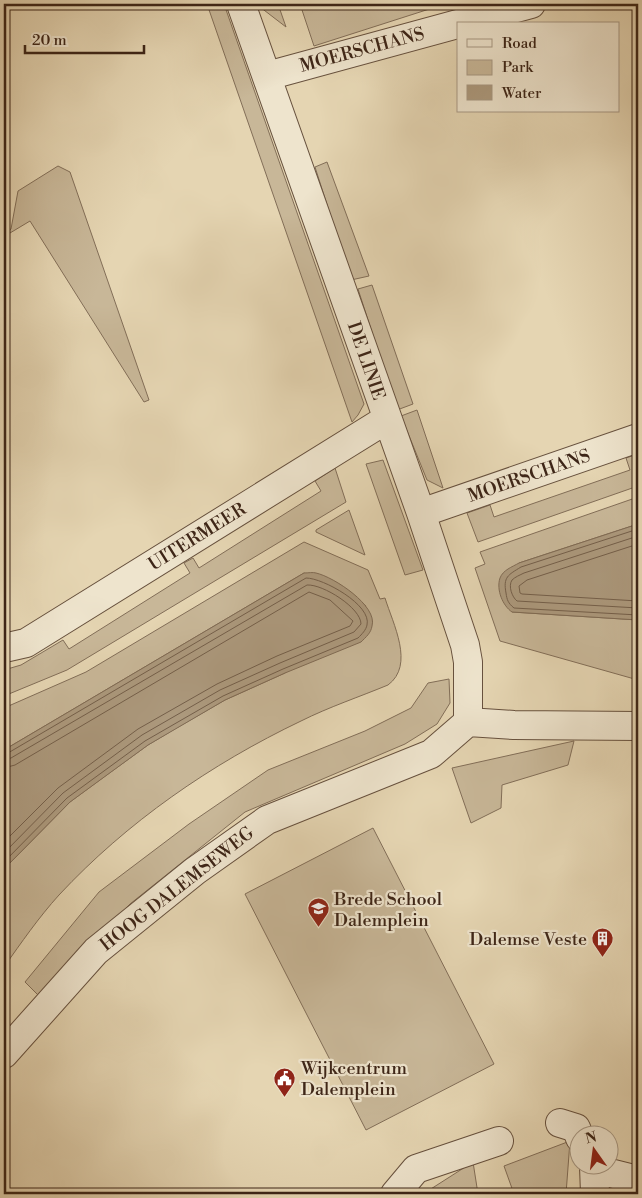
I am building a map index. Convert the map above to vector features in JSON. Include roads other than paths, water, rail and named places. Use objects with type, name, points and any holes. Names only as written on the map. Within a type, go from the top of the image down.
[{"type":"street","name":"DE LINIE","points":[[242,4],[421,513],[465,645],[468,662],[468,722]]},
{"type":"street","name":"MOERSCHANS","points":[[465,22],[531,4]]},
{"type":"street","name":"MOERSCHANS","points":[[267,76],[457,24]]},
{"type":"street","name":"UITERMEER","points":[[4,648],[26,643],[387,419]]},
{"type":"street","name":"MOERSCHANS","points":[[421,513],[638,438]]},
{"type":"street","points":[[468,722],[514,725],[638,726]]},
{"type":"street","name":"HOOG DALEMSEWEG","points":[[4,1054],[96,952],[196,871],[267,820],[431,754],[468,722]]},
{"type":"street","points":[[395,1194],[416,1169],[499,1141]]},
{"type":"street","points":[[594,1176],[638,1180]]},
{"type":"water","points":[[638,524],[638,620],[512,612],[503,602],[499,588],[500,578],[511,567]]},
{"type":"water","points":[[304,573],[316,573],[333,580],[362,601],[372,618],[372,626],[361,642],[225,700],[148,745],[70,802],[4,869],[4,750]]},
{"type":"place","name":"Brede School Dalemplein","points":[[318,928]]},
{"type":"place","name":"Dalemse Veste","points":[[603,958]]},
{"type":"place","name":"Wijkcentrum Dalemplein","points":[[285,1097]]}]
